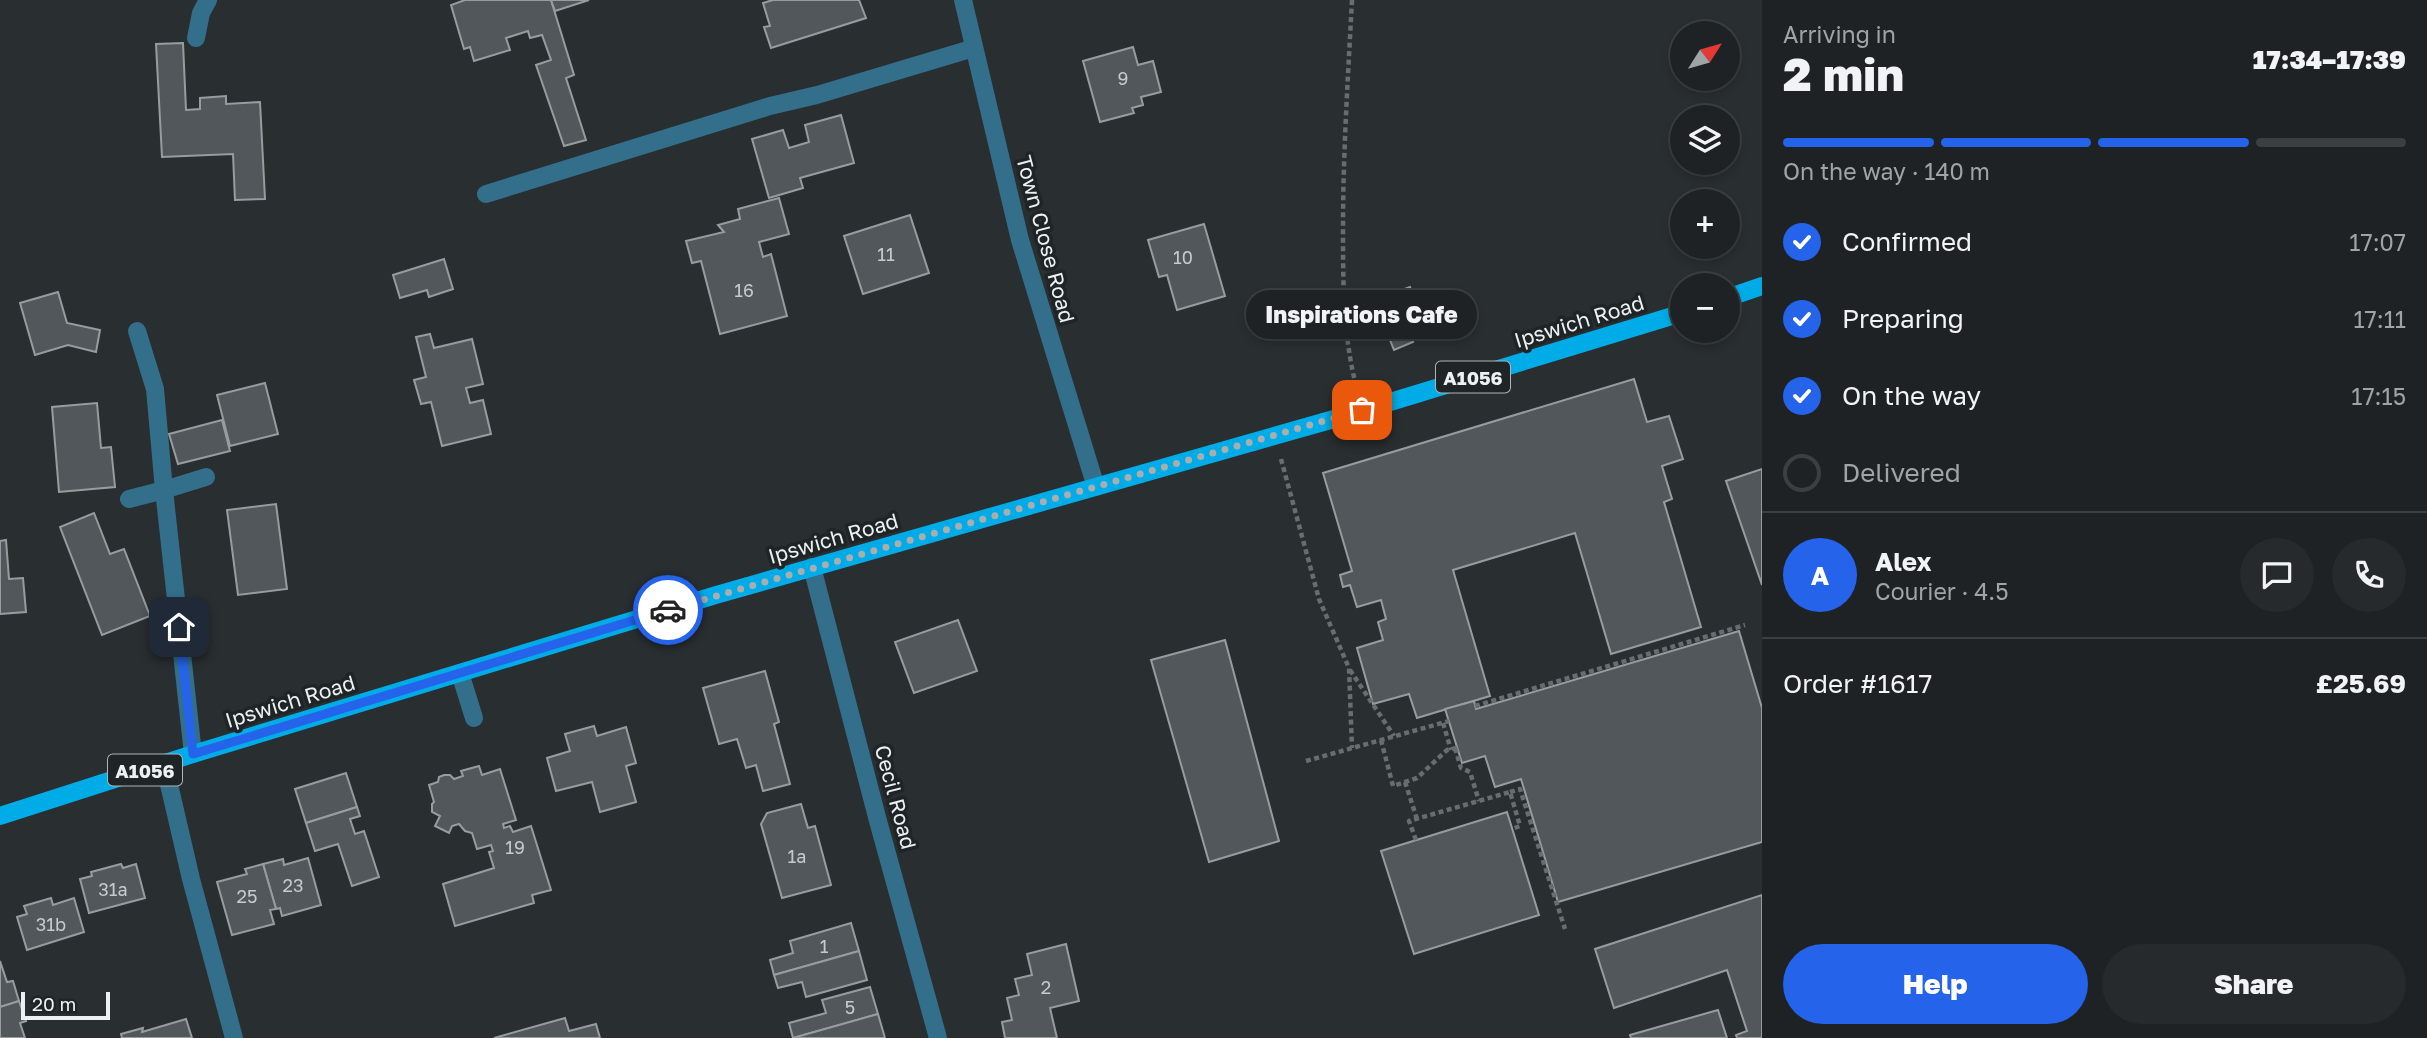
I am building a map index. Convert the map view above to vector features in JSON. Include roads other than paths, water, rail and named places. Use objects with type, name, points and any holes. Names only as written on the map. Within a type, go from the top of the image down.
[{"type":"main road","points":[[1740,294],[1762,286]]},
{"type":"main road","name":"Ipswich Road","points":[[0,816],[193,754],[812,567],[1274,436],[1670,317]]},
{"type":"street","points":[[196,38],[201,13],[208,0]]},
{"type":"street","name":"Town Close Road","points":[[963,0],[1020,240],[1096,487]]},
{"type":"street","points":[[486,194],[770,106],[817,95],[974,48]]},
{"type":"street","points":[[137,331],[155,389],[193,754]]},
{"type":"street","points":[[129,499],[206,477]]},
{"type":"street","name":"Cecil Road","points":[[812,567],[938,1038]]},
{"type":"street","points":[[460,673],[474,718]]},
{"type":"street","points":[[164,763],[191,879],[234,1038]]},
{"type":"place","name":"Inspirations Cafe","points":[[1362,410]]}]
